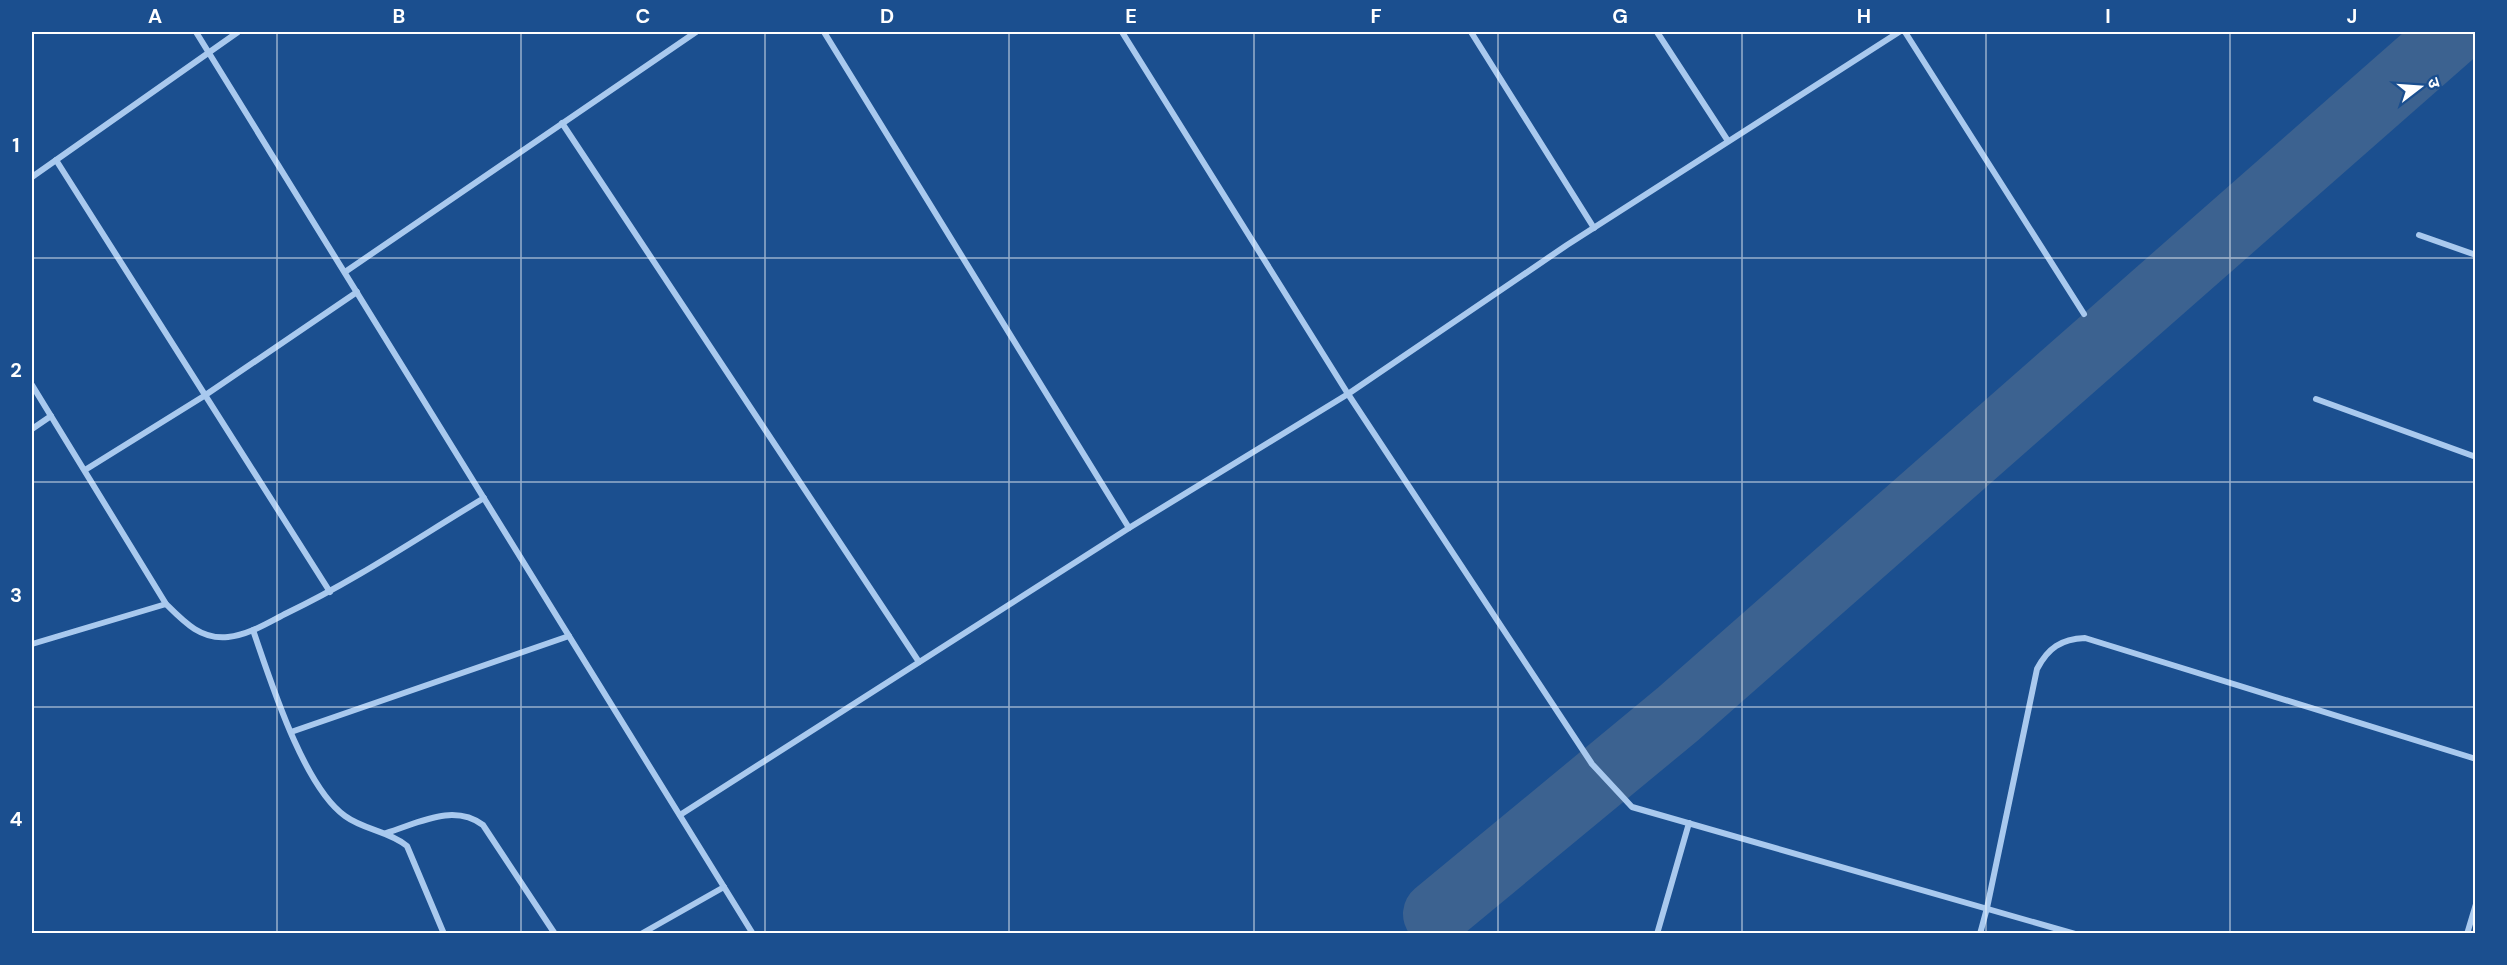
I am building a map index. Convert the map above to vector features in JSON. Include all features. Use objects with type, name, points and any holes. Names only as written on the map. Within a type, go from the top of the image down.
[{"type":"street","points":[[196,32],[753,933]]},
{"type":"street","points":[[32,177],[238,32]]},
{"type":"street","points":[[345,272],[696,32]]},
{"type":"street","points":[[824,32],[1129,528]]},
{"type":"street","points":[[1122,32],[1348,394],[1592,764],[1632,807],[2075,933]]},
{"type":"street","points":[[1472,32],[1594,228]]},
{"type":"street","points":[[1657,32],[1728,141]]},
{"type":"street","points":[[680,815],[1129,528],[1348,394],[1594,228],[1899,32]]},
{"type":"street","points":[[1905,32],[2084,314]]},
{"type":"street","points":[[562,123],[919,662]]},
{"type":"street","points":[[56,160],[330,592]]},
{"type":"street","points":[[2419,235],[2475,255]]},
{"type":"street","points":[[85,470],[204,396],[357,292]]},
{"type":"street","points":[[32,385],[166,604],[189,627],[204,635],[228,637],[253,630],[330,592],[484,498]]},
{"type":"street","points":[[2316,399],[2475,457]]},
{"type":"street","points":[[32,429],[51,416]]},
{"type":"street","points":[[32,644],[166,604]]},
{"type":"street","points":[[253,630],[291,732],[317,782],[344,815],[363,826],[398,839],[410,852],[444,933]]},
{"type":"street","points":[[291,732],[569,636]]},
{"type":"street","points":[[1980,933],[2037,669],[2044,655],[2055,645],[2071,639],[2085,638],[2475,759]]},
{"type":"street","points":[[386,834],[441,816],[457,814],[472,817],[483,825],[555,933]]},
{"type":"street","points":[[1657,933],[1689,823]]},
{"type":"street","points":[[641,933],[724,887]]},
{"type":"street","points":[[2467,933],[2475,904]]},
{"type":"waterway","points":[[1436,914],[1678,714],[2454,32]]}]
